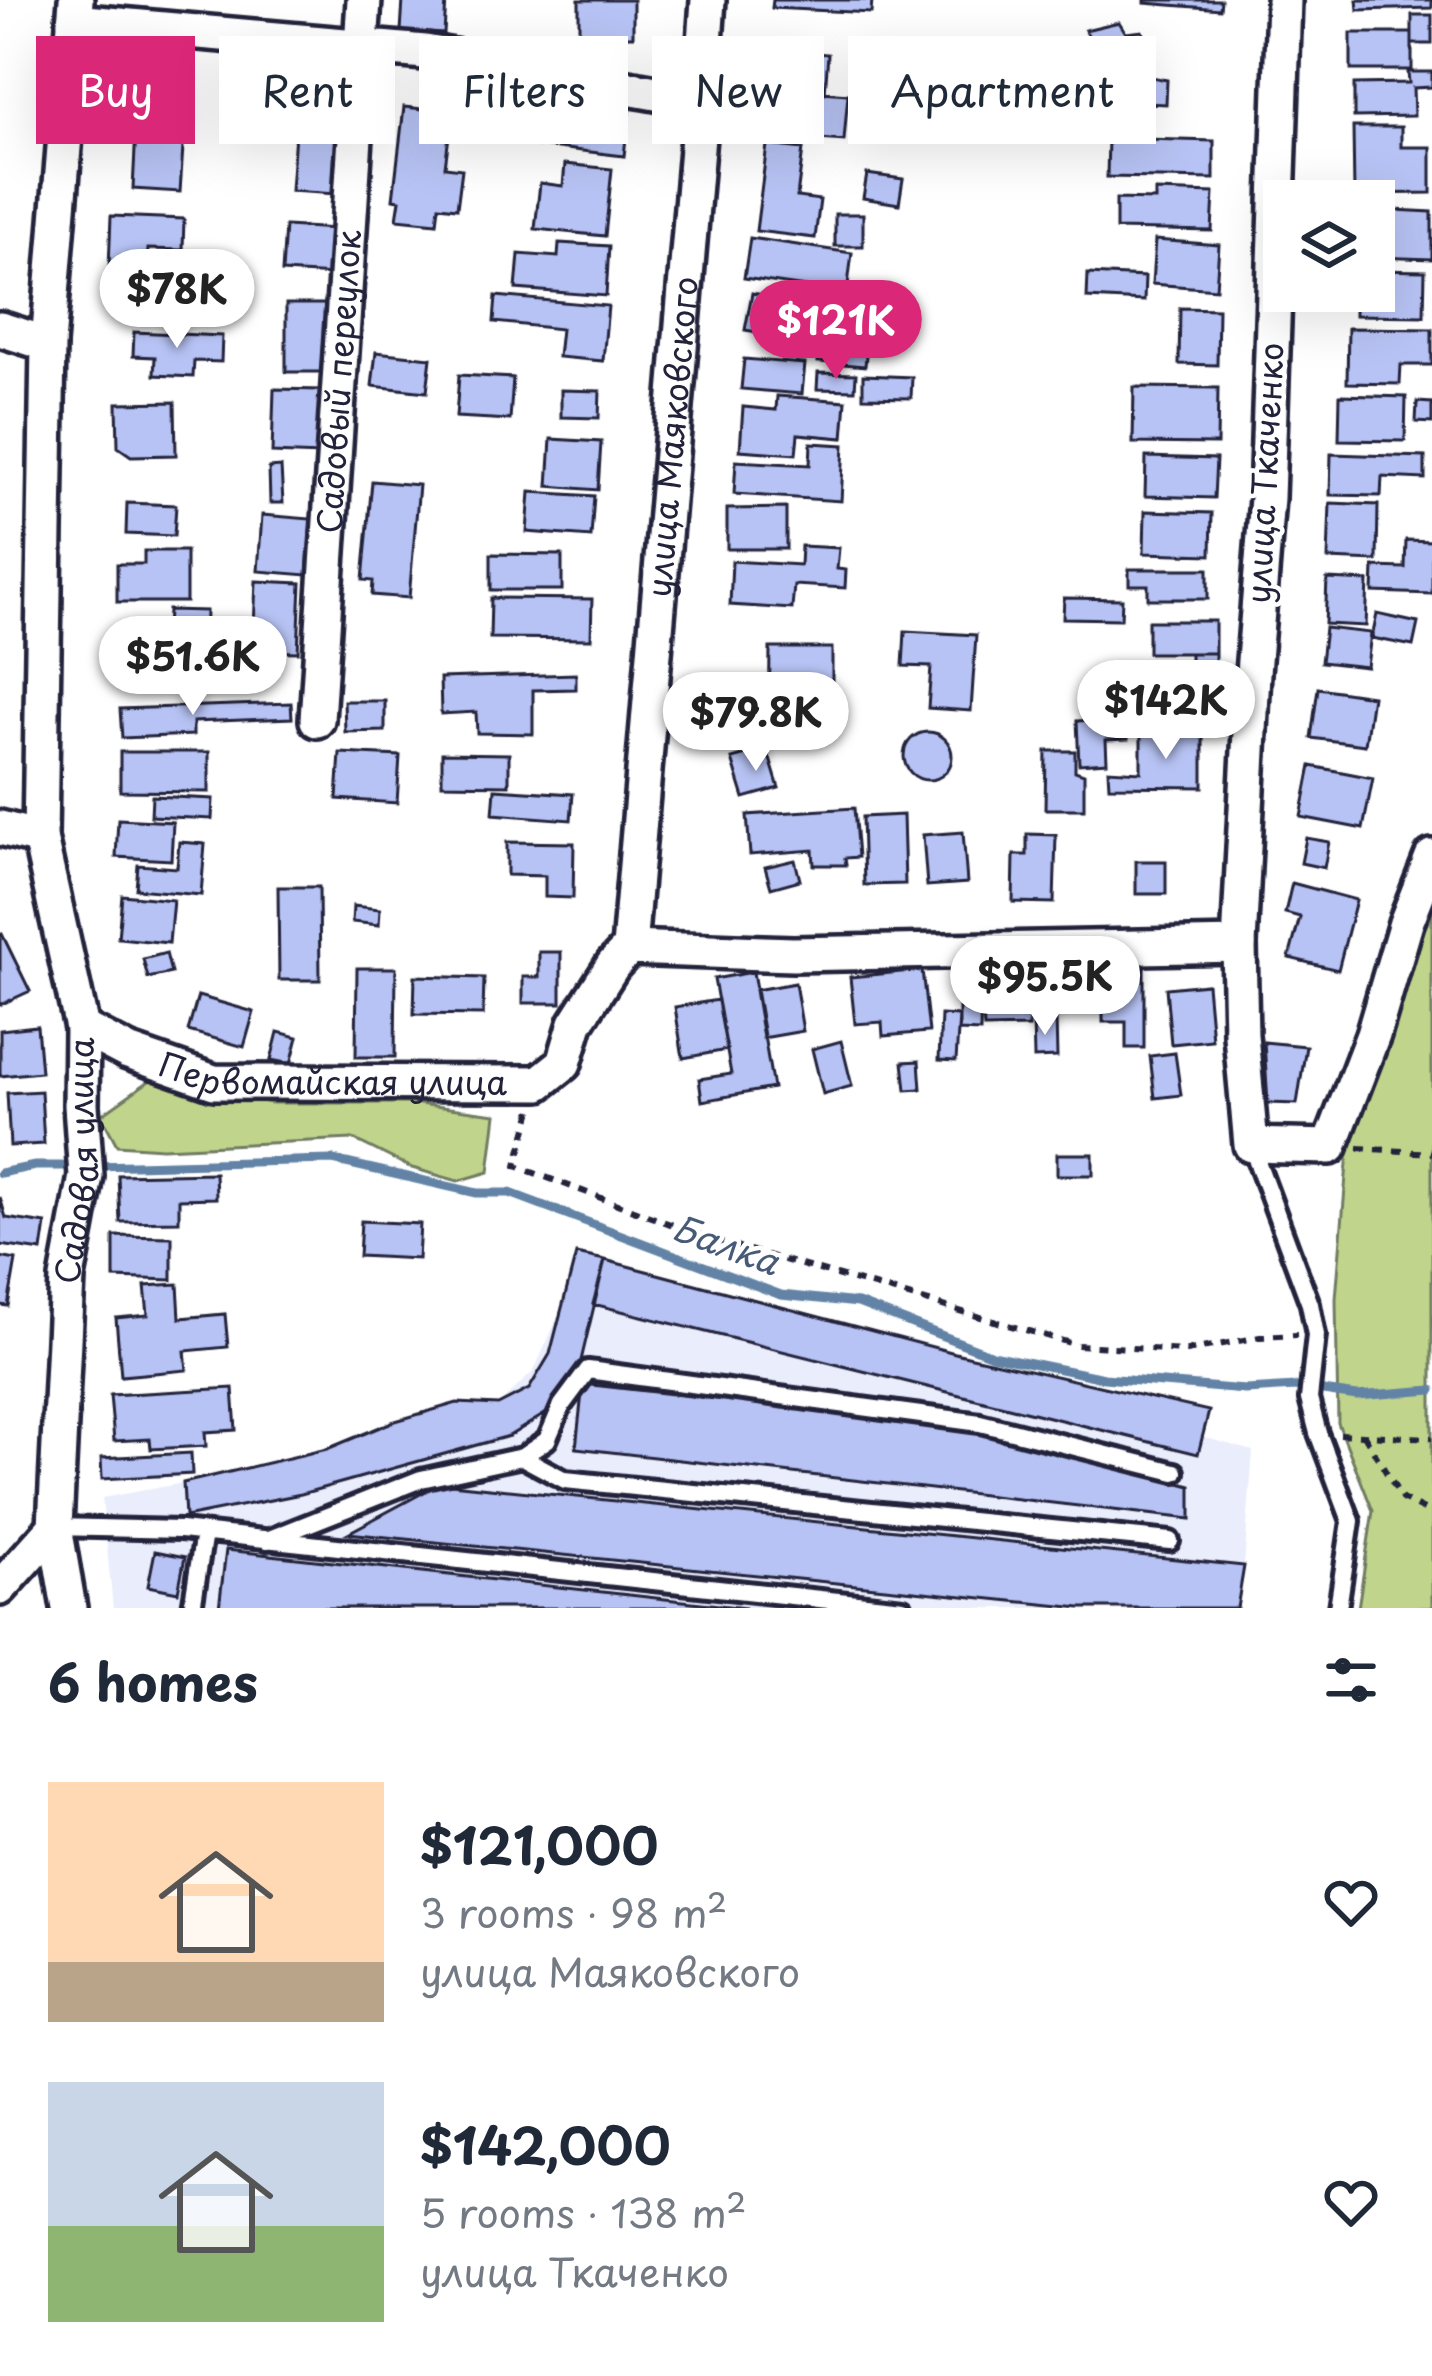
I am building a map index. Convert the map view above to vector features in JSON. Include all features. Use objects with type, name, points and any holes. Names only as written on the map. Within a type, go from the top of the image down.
[{"type":"street","name":"Садовый переулок","points":[[360,36],[364,0]]},
{"type":"street","name":"улица Маяковского","points":[[706,36],[708,0]]},
{"type":"street","name":"улица Ткаченко","points":[[1251,1145],[1239,945],[1267,499],[1284,0]]},
{"type":"street","points":[[75,10],[286,36]]},
{"type":"street","name":"Садовая улица","points":[[69,1608],[56,1527],[67,1278],[86,1176],[82,1028],[40,838],[47,344],[75,10]]},
{"type":"street","points":[[395,49],[652,92]]},
{"type":"street","name":"Садовый переулок","points":[[316,720],[353,144]]},
{"type":"street","name":"улица Маяковского","points":[[629,948],[697,144]]},
{"type":"street","points":[[0,329],[47,344]]},
{"type":"street","points":[[0,828],[40,838]]},
{"type":"street","points":[[1251,1145],[1330,1147],[1432,856]]},
{"type":"street","points":[[629,948],[793,954],[1239,945]]},
{"type":"street","name":"Первомайская улица","points":[[82,1028],[128,1052],[214,1082],[539,1083],[564,1063],[576,1023],[629,948]]},
{"type":"street","points":[[0,1588],[56,1527]]},
{"type":"lane","points":[[1251,1145],[1310,1304],[1316,1334],[1309,1400],[1351,1521],[1338,1608]]},
{"type":"lane","points":[[267,1540],[421,1479],[522,1457],[547,1440],[562,1406],[587,1370],[980,1423],[1175,1472]]},
{"type":"lane","points":[[522,1457],[565,1480],[1170,1540]]},
{"type":"lane","points":[[56,1527],[204,1533],[903,1608]]},
{"type":"lane","points":[[192,1608],[204,1533]]},
{"type":"path","points":[[539,1083],[517,1166],[705,1238],[1076,1346],[1186,1352],[1260,1337],[1316,1334]]},
{"type":"path","points":[[1330,1147],[1432,1153]]},
{"type":"path","points":[[1318,1433],[1432,1438]]},
{"type":"path","points":[[1364,1435],[1402,1499],[1432,1514]]},
{"type":"shaded area","points":[[582,1263],[1253,1451],[1237,1608],[113,1608],[102,1498],[327,1449],[458,1431],[498,1405],[534,1371]]},
{"type":"green space","points":[[1432,887],[1432,1608],[1358,1608],[1373,1511],[1338,1423],[1336,1299],[1349,1139]]},
{"type":"green space","points":[[152,1079],[271,1103],[411,1103],[496,1114],[489,1172],[458,1181],[412,1168],[353,1139],[162,1148],[117,1145],[101,1115]]},
{"type":"building","points":[[403,0],[446,0],[444,34],[401,31]]},
{"type":"building","points":[[579,0],[633,0],[633,36],[579,36]]},
{"type":"building","points":[[773,0],[872,0],[871,13],[772,8]]},
{"type":"building","points":[[1145,0],[1221,0],[1220,9]]},
{"type":"building","points":[[1357,0],[1432,0],[1432,8],[1358,10]]},
{"type":"building","points":[[1412,15],[1432,15],[1432,44],[1412,44]]},
{"type":"building","points":[[1119,22],[1126,33],[1142,31],[1144,36],[1089,36],[1085,30]]},
{"type":"building","points":[[1351,33],[1412,33],[1412,70],[1351,70]]},
{"type":"building","points":[[824,54],[828,54],[824,93]]},
{"type":"building","points":[[1408,72],[1432,72],[1432,87],[1413,88],[1414,116],[1354,117],[1354,84],[1409,83]]},
{"type":"building","points":[[1156,78],[1167,80],[1166,104],[1156,104]]},
{"type":"building","points":[[824,92],[848,94],[844,141],[824,140]]},
{"type":"building","points":[[404,107],[419,109],[419,144],[448,144],[445,167],[462,169],[457,208],[439,206],[437,223],[397,219],[400,200],[393,199]]},
{"type":"building","points":[[1353,127],[1401,127],[1401,147],[1431,147],[1431,193],[1395,193],[1395,180],[1354,180]]},
{"type":"building","points":[[1214,141],[1214,179],[1107,177],[1108,144]]},
{"type":"building","points":[[135,144],[183,144],[180,192],[133,189]]},
{"type":"building","points":[[294,144],[339,144],[336,194],[291,191]]},
{"type":"building","points":[[532,144],[625,144],[624,156]]},
{"type":"building","points":[[767,145],[803,149],[797,197],[820,200],[815,238],[756,231]]},
{"type":"building","points":[[565,164],[612,169],[605,236],[535,229],[540,183],[563,186]]},
{"type":"building","points":[[867,174],[903,179],[899,204],[863,198]]},
{"type":"building","points":[[1155,191],[1214,193],[1212,231],[1116,229],[1116,199],[1155,200]]},
{"type":"building","points":[[1395,210],[1432,212],[1432,259],[1395,258]]},
{"type":"building","points":[[835,214],[863,214],[863,246],[835,246]]},
{"type":"building","points":[[111,216],[184,219],[183,250],[148,249],[146,270],[109,268]]},
{"type":"building","points":[[285,226],[336,229],[334,275],[282,272]]},
{"type":"building","points":[[750,238],[852,253],[847,293],[744,278]]},
{"type":"building","points":[[1155,240],[1219,245],[1216,289],[1152,284]]},
{"type":"building","points":[[559,243],[609,246],[606,296],[516,289],[519,254],[558,257]]},
{"type":"building","points":[[1395,270],[1425,271],[1424,316],[1355,315],[1395,312]]},
{"type":"building","points":[[1088,274],[1145,277],[1144,301],[1087,298]]},
{"type":"building","points":[[122,289],[159,290],[158,321],[121,320]]},
{"type":"building","points":[[752,293],[817,305],[811,341],[745,330]]},
{"type":"building","points":[[496,296],[608,306],[603,361],[558,357],[561,329],[494,322]]},
{"type":"building","points":[[845,296],[871,300],[869,318],[843,315]]},
{"type":"building","points":[[165,297],[192,298],[191,323],[164,321]]},
{"type":"building","points":[[286,304],[328,304],[327,372],[286,372]]},
{"type":"building","points":[[1180,308],[1218,309],[1217,365],[1179,364]]},
{"type":"building","points":[[1348,328],[1432,329],[1432,365],[1401,365],[1400,384],[1347,383]]},
{"type":"building","points":[[134,332],[222,336],[221,362],[194,361],[193,377],[154,375],[155,357],[133,356]]},
{"type":"building","points":[[845,333],[868,335],[865,366],[818,362],[820,342],[845,344]]},
{"type":"building","points":[[376,352],[431,358],[427,392],[372,386]]},
{"type":"building","points":[[744,359],[805,364],[802,394],[741,389]]},
{"type":"building","points":[[818,373],[856,374],[855,390],[817,389]]},
{"type":"building","points":[[459,375],[513,378],[510,420],[456,417]]},
{"type":"building","points":[[863,375],[912,377],[911,398],[863,397]]},
{"type":"building","points":[[1134,387],[1218,388],[1217,444],[1133,443]]},
{"type":"building","points":[[274,389],[322,390],[320,455],[272,453]]},
{"type":"building","points":[[561,390],[600,391],[599,418],[561,417]]},
{"type":"building","points":[[1340,395],[1406,397],[1405,441],[1339,440]]},
{"type":"building","points":[[777,396],[846,401],[843,438],[798,434],[796,454],[740,450],[743,407],[776,410]]},
{"type":"building","points":[[175,402],[176,455],[131,456],[118,447],[117,403]]},
{"type":"building","points":[[1417,402],[1432,403],[1432,423],[1416,422]]},
{"type":"building","points":[[551,439],[601,442],[598,490],[548,486]]},
{"type":"building","points":[[811,443],[844,445],[841,501],[734,494],[736,461],[810,465]]},
{"type":"building","points":[[1331,454],[1425,457],[1425,479],[1382,477],[1381,496],[1330,495]]},
{"type":"building","points":[[1146,457],[1216,459],[1214,498],[1145,496]]},
{"type":"building","points":[[281,467],[283,503],[270,503],[269,468]]},
{"type":"building","points":[[372,481],[419,485],[409,598],[372,595],[373,581],[363,580]]},
{"type":"building","points":[[530,492],[594,496],[591,537],[527,532]]},
{"type":"building","points":[[127,503],[176,505],[174,536],[126,534]]},
{"type":"building","points":[[1330,503],[1378,505],[1377,561],[1328,559]]},
{"type":"building","points":[[786,508],[786,549],[727,549],[727,509]]},
{"type":"building","points":[[1145,511],[1212,513],[1211,555],[1144,553]]},
{"type":"building","points":[[262,515],[311,519],[307,575],[258,571]]},
{"type":"building","points":[[1406,540],[1432,541],[1432,594],[1373,592],[1374,567],[1405,568]]},
{"type":"building","points":[[801,546],[839,548],[837,569],[846,570],[845,588],[794,585],[792,609],[730,605],[732,561],[800,565]]},
{"type":"building","points":[[144,551],[186,551],[186,602],[117,602],[117,564],[144,564]]},
{"type":"building","points":[[491,554],[562,555],[562,590],[491,590]]},
{"type":"building","points":[[1129,569],[1208,569],[1208,599],[1148,599],[1148,585],[1129,585]]},
{"type":"building","points":[[1327,579],[1368,581],[1366,626],[1325,624]]},
{"type":"building","points":[[256,581],[301,583],[298,652],[253,651]]},
{"type":"building","points":[[491,598],[592,599],[591,639],[490,638]]},
{"type":"building","points":[[1064,598],[1122,599],[1121,619],[1063,618]]},
{"type":"building","points":[[168,610],[206,611],[205,642],[216,642],[215,662],[113,659],[114,627],[167,629]]},
{"type":"building","points":[[1377,614],[1418,623],[1413,646],[1372,638]]},
{"type":"building","points":[[1148,621],[1215,621],[1215,653],[1148,653]]},
{"type":"building","points":[[1325,628],[1371,633],[1367,667],[1321,662]]},
{"type":"building","points":[[905,631],[976,635],[971,711],[928,708],[931,667],[903,666]]},
{"type":"building","points":[[770,648],[832,648],[832,734],[769,733]]},
{"type":"building","points":[[1190,653],[1215,653],[1215,675],[1190,674]]},
{"type":"building","points":[[576,674],[576,689],[533,690],[533,734],[477,733],[476,712],[441,714],[440,678]]},
{"type":"building","points":[[1135,686],[1204,686],[1204,721],[1135,721]]},
{"type":"building","points":[[1318,688],[1372,696],[1365,745],[1311,738]]},
{"type":"building","points":[[344,701],[385,701],[385,731],[345,732]]},
{"type":"building","points":[[291,703],[292,718],[193,722],[193,735],[122,738],[120,709]]},
{"type":"building","points":[[1127,718],[1128,739],[1106,740],[1107,762],[1079,764],[1077,721]]},
{"type":"building","points":[[1141,731],[1203,732],[1203,787],[1109,786],[1108,770],[1141,772]]},
{"type":"building","points":[[928,732],[945,739],[952,756],[945,773],[928,780],[911,773],[904,756],[911,739]]},
{"type":"building","points":[[767,749],[779,788],[744,798],[732,759]]},
{"type":"building","points":[[1046,751],[1075,751],[1075,771],[1084,774],[1084,809],[1045,809]]},
{"type":"building","points":[[120,752],[209,752],[209,792],[120,791]]},
{"type":"building","points":[[340,753],[400,756],[397,803],[337,799]]},
{"type":"building","points":[[442,753],[509,754],[509,785],[442,784]]},
{"type":"building","points":[[1311,766],[1373,778],[1363,829],[1301,817]]},
{"type":"building","points":[[495,789],[573,794],[571,820],[493,814]]},
{"type":"building","points":[[152,796],[213,799],[212,819],[151,816]]},
{"type":"building","points":[[854,808],[858,857],[845,858],[846,865],[814,865],[813,850],[750,855],[747,815]]},
{"type":"building","points":[[903,815],[905,884],[864,885],[862,817]]},
{"type":"building","points":[[118,819],[173,822],[171,860],[116,857]]},
{"type":"building","points":[[963,832],[967,883],[927,886],[923,835]]},
{"type":"building","points":[[1027,834],[1056,835],[1054,903],[1013,902],[1014,855],[1027,855]]},
{"type":"building","points":[[1306,838],[1329,842],[1324,868],[1301,863]]},
{"type":"building","points":[[179,842],[205,844],[201,895],[136,889],[138,865],[177,868]]},
{"type":"building","points":[[507,842],[574,843],[573,898],[545,897],[545,876],[507,875]]},
{"type":"building","points":[[795,860],[800,880],[771,888],[765,867]]},
{"type":"building","points":[[1136,861],[1166,861],[1166,894],[1136,894]]},
{"type":"building","points":[[1292,883],[1356,900],[1338,970],[1289,958],[1300,917],[1285,913]]},
{"type":"building","points":[[278,887],[319,887],[320,980],[279,980]]},
{"type":"building","points":[[122,895],[173,900],[169,943],[118,938]]},
{"type":"building","points":[[353,906],[380,909],[379,925],[352,922]]},
{"type":"building","points":[[0,935],[30,991],[0,1005]]},
{"type":"building","points":[[539,952],[561,952],[561,1003],[523,1003],[523,977],[539,977]]},
{"type":"building","points":[[166,953],[171,973],[148,978],[143,959]]},
{"type":"building","points":[[1103,965],[1144,966],[1144,1048],[1126,1048],[1126,1022],[1103,1022]]},
{"type":"building","points":[[357,968],[396,968],[395,1057],[356,1057]]},
{"type":"building","points":[[922,970],[929,1032],[883,1036],[882,1022],[855,1024],[850,977]]},
{"type":"building","points":[[753,972],[773,1088],[702,1101],[699,1079],[731,1074],[714,979]]},
{"type":"building","points":[[1028,972],[1029,1027],[984,1028],[983,1009],[997,1009],[996,973]]},
{"type":"building","points":[[1040,973],[1086,973],[1086,1012],[1040,1012]]},
{"type":"building","points":[[415,976],[484,978],[483,1015],[414,1014]]},
{"type":"building","points":[[795,983],[803,1031],[763,1038],[755,990]]},
{"type":"building","points":[[1207,984],[1212,1040],[1171,1044],[1166,988]]},
{"type":"building","points":[[959,993],[981,993],[980,1032],[959,1031]]},
{"type":"building","points":[[198,996],[254,1012],[244,1047],[188,1031]]},
{"type":"building","points":[[718,1000],[727,1050],[683,1058],[675,1007]]},
{"type":"building","points":[[941,1015],[959,1016],[956,1061],[939,1060]]},
{"type":"building","points":[[1056,1018],[1057,1057],[1034,1058],[1033,1019]]},
{"type":"building","points":[[37,1026],[41,1072],[0,1076],[0,1030]]},
{"type":"building","points":[[278,1032],[298,1037],[291,1064],[271,1060]]},
{"type":"building","points":[[841,1041],[852,1086],[823,1094],[812,1049]]},
{"type":"building","points":[[1264,1042],[1306,1046],[1297,1104],[1268,1103]]},
{"type":"building","points":[[1175,1053],[1181,1095],[1155,1098],[1150,1056]]},
{"type":"building","points":[[919,1061],[921,1089],[906,1090],[903,1062]]},
{"type":"building","points":[[41,1091],[44,1144],[10,1146],[7,1093]]},
{"type":"building","points":[[1057,1154],[1093,1154],[1093,1175],[1057,1175]]},
{"type":"building","points":[[215,1173],[216,1198],[179,1199],[179,1221],[120,1222],[118,1175]]},
{"type":"building","points":[[0,1197],[6,1218],[46,1224],[42,1251],[0,1245]]},
{"type":"building","points":[[361,1221],[420,1224],[418,1259],[359,1256]]},
{"type":"building","points":[[114,1236],[172,1237],[172,1280],[114,1278]]},
{"type":"building","points":[[576,1254],[605,1260],[579,1369],[553,1409],[509,1436],[301,1494],[185,1517],[183,1483],[327,1449],[392,1422],[457,1403],[498,1405],[529,1389],[550,1354]]},
{"type":"building","points":[[0,1257],[16,1260],[8,1306],[0,1305]]},
{"type":"building","points":[[605,1260],[959,1354],[1209,1411],[1198,1454],[593,1304]]},
{"type":"building","points":[[178,1284],[180,1318],[225,1314],[228,1347],[185,1351],[187,1370],[121,1376],[116,1318],[148,1315],[145,1286]]},
{"type":"building","points":[[583,1384],[966,1427],[1191,1486],[1191,1519],[576,1448]]},
{"type":"building","points":[[233,1388],[236,1430],[205,1432],[206,1446],[151,1449],[150,1439],[114,1441],[110,1395]]},
{"type":"building","points":[[191,1453],[192,1474],[102,1479],[101,1458]]},
{"type":"building","points":[[441,1483],[1244,1566],[1237,1608],[1081,1608],[348,1533]]},
{"type":"building","points":[[226,1550],[746,1608],[219,1608]]},
{"type":"building","points":[[155,1551],[185,1557],[178,1592],[148,1586]]},
{"type":"waterway","name":"Балка","points":[[95,1166],[333,1160],[477,1193],[510,1193],[781,1295],[858,1303],[992,1355],[1104,1378],[1245,1390],[1296,1387],[1357,1396],[1432,1390]]},
{"type":"waterway","name":"Балка","points":[[0,1173],[35,1166],[78,1166]]}]
